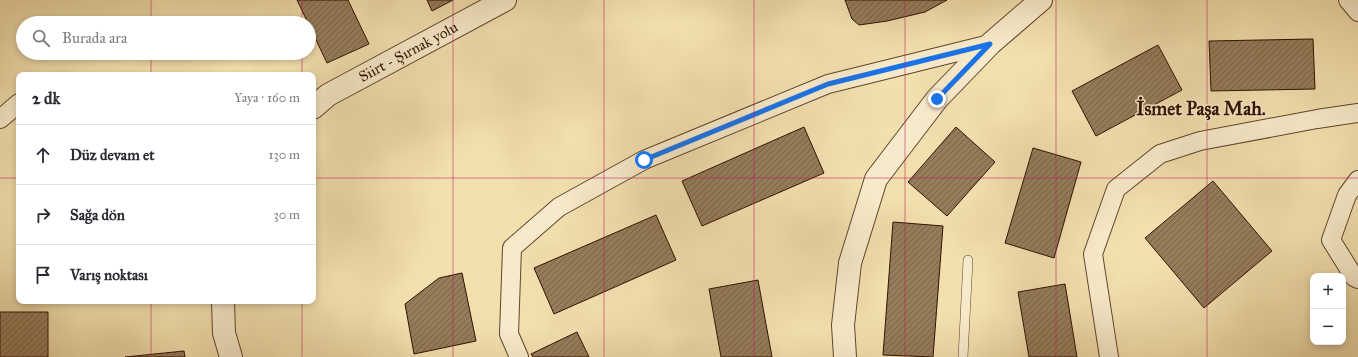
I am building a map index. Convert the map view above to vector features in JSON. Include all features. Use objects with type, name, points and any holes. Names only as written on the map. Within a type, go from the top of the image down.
[{"type":"street","name":"Siirt - Şırnak yolu","points":[[316,105],[328,95],[505,0]]},
{"type":"street","points":[[845,357],[843,325],[850,263],[876,179],[937,99],[990,44],[1041,0]]},
{"type":"street","points":[[1348,0],[1358,12]]},
{"type":"street","points":[[519,357],[509,334],[512,248],[559,207],[644,160],[828,84],[990,44]]},
{"type":"street","points":[[0,119],[16,106]]},
{"type":"street","points":[[1108,357],[1093,254],[1116,189],[1160,154],[1200,140],[1358,113]]},
{"type":"street","points":[[1358,180],[1347,195],[1331,240],[1354,276],[1358,279]]},
{"type":"street","points":[[223,304],[224,333],[231,357]]},
{"type":"lane","points":[[963,357],[964,313],[968,260]]},
{"type":"building","points":[[297,0],[348,0],[369,44],[327,63],[316,40],[316,16],[305,16]]},
{"type":"building","points":[[427,0],[453,0],[432,11]]},
{"type":"building","points":[[845,0],[947,0],[925,12],[887,21],[859,25],[852,19]]},
{"type":"building","points":[[1313,39],[1315,89],[1211,91],[1209,41]]},
{"type":"building","points":[[1158,45],[1182,90],[1096,136],[1072,91]]},
{"type":"building","points":[[804,127],[824,173],[702,226],[682,181]]},
{"type":"building","points":[[956,127],[995,162],[947,216],[908,182]]},
{"type":"building","points":[[1033,148],[1081,162],[1054,258],[1005,243]]},
{"type":"building","points":[[1213,181],[1272,251],[1204,308],[1145,238]]},
{"type":"building","points":[[656,215],[676,260],[554,314],[534,268]]},
{"type":"building","points":[[893,222],[943,226],[933,357],[883,355]]},
{"type":"building","points":[[462,273],[476,341],[414,354],[405,304],[439,278]]},
{"type":"building","points":[[758,280],[772,357],[721,357],[709,289]]},
{"type":"building","points":[[1065,284],[1077,357],[1029,357],[1018,292]]},
{"type":"building","points":[[0,312],[48,312],[48,357],[0,357]]},
{"type":"building","points":[[577,332],[589,357],[533,357],[531,354]]},
{"type":"building","points":[[184,351],[185,357],[125,357]]},
{"type":"district","name":"İsmet Paşa Mah.","points":[[1201,108]]},
{"type":"route","points":[[644,160],[828,84],[990,44],[937,99]]}]
